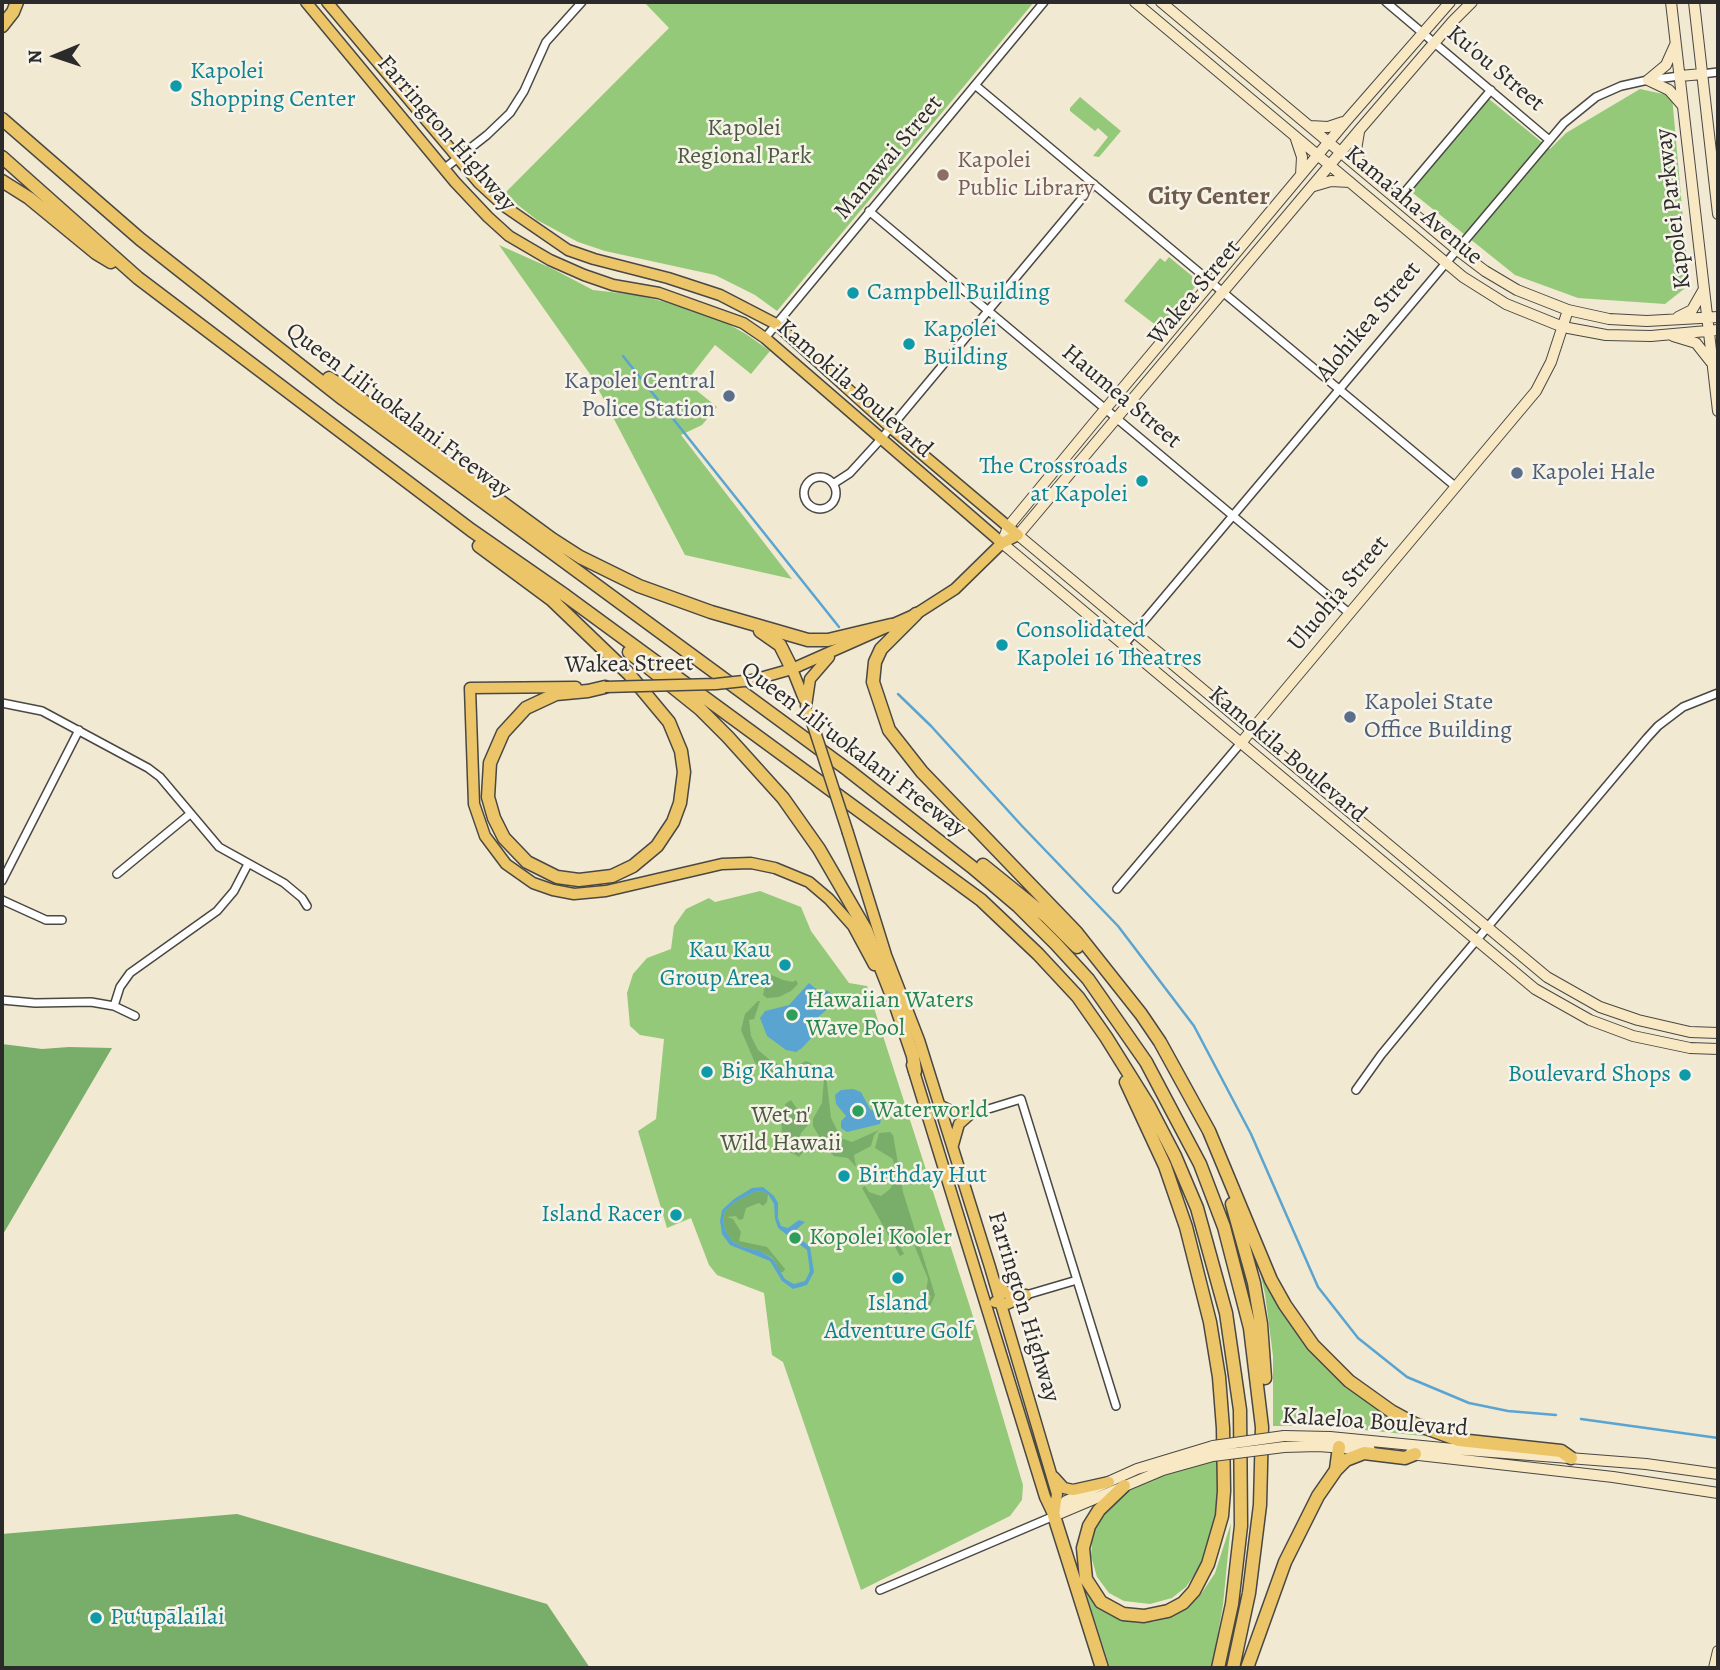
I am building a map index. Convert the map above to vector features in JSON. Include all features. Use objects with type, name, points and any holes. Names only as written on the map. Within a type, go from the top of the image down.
[{"type":"highway","points":[[2,26],[17,2]]},
{"type":"highway","name":"Queen Liliʻuokalani Freeway","points":[[2,120],[140,239],[344,399],[848,770],[972,867],[1027,915],[1088,979],[1146,1062],[1200,1164],[1224,1227],[1250,1328],[1262,1427],[1257,1542],[1233,1668]]},
{"type":"highway","name":"Queen Liliʻuokalani Freeway","points":[[2,157],[138,278],[471,530],[566,596],[981,900],[1038,954],[1078,998],[1149,1106],[1175,1156],[1197,1208],[1226,1313],[1240,1410],[1241,1526],[1232,1604],[1218,1668]]},
{"type":"highway","points":[[2,181],[29,198],[96,253],[138,278]]},
{"type":"highway","points":[[275,344],[353,393],[514,513],[580,557],[618,577],[673,600],[748,624],[817,641],[891,625]]},
{"type":"highway","points":[[330,423],[425,505],[552,600],[629,674],[663,713],[674,731],[683,761],[684,783],[677,814],[663,839],[642,860],[623,872],[601,878],[568,879],[537,868],[519,855],[504,838],[488,797],[490,763],[503,733],[526,708],[556,694],[605,687]]},
{"type":"highway","points":[[566,596],[709,719],[756,768],[803,825],[835,874],[866,930],[896,1006],[913,1056],[915,1071]]},
{"type":"highway","points":[[916,614],[881,649],[874,663],[873,682],[889,730],[922,772],[1076,932],[1160,1042],[1209,1131],[1271,1280],[1312,1345],[1349,1381],[1391,1411],[1415,1424],[1452,1437],[1561,1451],[1571,1458]]},
{"type":"highway","points":[[748,624],[780,645],[792,669]]},
{"type":"highway","points":[[848,770],[908,809],[1046,916],[1070,939],[1160,1042]]},
{"type":"highway","points":[[1106,1037],[1174,1191],[1203,1290],[1219,1377],[1223,1428],[1222,1516],[1208,1564],[1194,1591],[1183,1603],[1168,1611],[1144,1616],[1123,1614],[1101,1602],[1086,1579],[1083,1548],[1088,1527],[1099,1510],[1124,1486]]},
{"type":"highway","points":[[1209,1131],[1244,1241],[1261,1324],[1266,1398],[1262,1427]]},
{"type":"highway","points":[[1336,1470],[1339,1447]]},
{"type":"highway","points":[[1247,1668],[1284,1562],[1318,1496],[1336,1470],[1346,1460],[1364,1453],[1405,1458],[1415,1454]]},
{"type":"highway","points":[[1054,1516],[1101,1668]]},
{"type":"main road","name":"Farrington Highway","points":[[306,2],[469,198],[509,236],[550,260],[613,285]]},
{"type":"main road","name":"Farrington Highway","points":[[327,2],[493,197],[568,250],[621,265]]},
{"type":"main road","name":"Kama'aha Avenue","points":[[1135,2],[1445,262],[1506,304],[1563,327],[1606,335],[1669,335],[1714,330]]},
{"type":"main road","name":"Kama'aha Avenue","points":[[1161,2],[1456,249],[1517,290],[1568,310],[1625,321],[1713,318]]},
{"type":"main road","name":"Wakea Street","points":[[1002,543],[1009,527],[1105,409],[1328,142],[1450,2]]},
{"type":"main road","name":"Wakea Street","points":[[902,1035],[876,969],[853,926],[809,882],[787,872],[751,863],[722,864],[585,894],[553,890],[533,883],[514,871],[491,846],[476,815],[472,792],[470,688],[716,684],[754,680],[792,669],[835,651],[916,614],[955,589],[1002,543],[1018,535],[1340,152],[1434,42],[1472,2]]},
{"type":"main road","name":"Kapolei Parkway","points":[[1671,2],[1704,288],[1713,318],[1713,366],[1718,411]]},
{"type":"main road","name":"Kapolei Parkway","points":[[1694,2],[1718,214]]},
{"type":"main road","points":[[1676,41],[1666,65],[1648,80],[1669,90],[1684,106]]},
{"type":"main road","points":[[1680,76],[1702,74]]},
{"type":"main road","points":[[1309,126],[1328,127],[1347,120]]},
{"type":"main road","points":[[1361,128],[1356,140],[1356,150],[1364,172]]},
{"type":"main road","points":[[1295,135],[1302,157],[1301,174]]},
{"type":"main road","points":[[1313,186],[1331,180],[1351,182]]},
{"type":"main road","name":"Kamokila Boulevard","points":[[621,265],[720,295],[776,324],[890,427],[1486,928],[1547,976],[1600,1007],[1658,1026],[1718,1033]]},
{"type":"main road","name":"Kamokila Boulevard","points":[[613,285],[659,293],[718,313],[743,323],[765,338],[1123,646],[1535,989],[1558,1004],[1608,1028],[1659,1043],[1718,1049]]},
{"type":"main road","points":[[1670,320],[1692,310],[1704,288]]},
{"type":"main road","name":"Uluohia Street","points":[[1241,744],[1536,391],[1551,362],[1568,310]]},
{"type":"main road","points":[[1669,335],[1696,343],[1713,366]]},
{"type":"main road","points":[[808,710],[810,679],[835,651]]},
{"type":"main road","name":"Farrington Highway","points":[[792,669],[808,710],[886,955],[919,1040],[994,1282],[1057,1494],[1054,1516]]},
{"type":"main road","name":"Farrington Highway","points":[[902,1035],[1045,1497],[1054,1516]]},
{"type":"main road","points":[[939,1105],[955,1114],[969,1115]]},
{"type":"main road","points":[[953,1150],[956,1131],[962,1120],[969,1115]]},
{"type":"main road","points":[[994,1282],[1008,1294],[1026,1295]]},
{"type":"main road","points":[[983,1290],[1000,1304],[1014,1303],[1026,1295]]},
{"type":"main road","points":[[1009,1331],[1014,1303]]},
{"type":"main road","name":"Kalaeloa Boulevard","points":[[1054,1516],[1062,1504],[1176,1455],[1330,1437],[1646,1464],[1718,1474]]},
{"type":"main road","name":"Kalaeloa Boulevard","points":[[1284,1442],[1415,1454],[1716,1493]]},
{"type":"main road","name":"Kalaeloa Boulevard","points":[[1054,1516],[1213,1451]]},
{"type":"main road","points":[[1050,1471],[1064,1488],[1073,1490],[1109,1482]]},
{"type":"main road","points":[[1714,1668],[1718,1651]]},
{"type":"street","points":[[445,168],[510,113],[524,91],[546,42],[582,2]]},
{"type":"street","name":"Manawai Street","points":[[765,338],[1044,2]]},
{"type":"street","name":"Ku'ou Street","points":[[1385,2],[1548,139]]},
{"type":"street","points":[[1702,74],[1718,72]]},
{"type":"street","name":"Alohikea Street","points":[[1123,646],[1548,139],[1574,113],[1596,97],[1620,86],[1680,76]]},
{"type":"street","points":[[975,85],[1456,487]]},
{"type":"street","points":[[1398,200],[1491,90]]},
{"type":"street","points":[[833,484],[850,473],[881,439],[1094,184]]},
{"type":"street","name":"Haumea Street","points":[[869,211],[1349,613]]},
{"type":"street","points":[[825,478],[833,484],[836,495],[831,506],[816,509],[807,503],[804,494],[810,481],[825,478]]},
{"type":"street","points":[[1356,1090],[1381,1055],[1475,941],[1652,732],[1683,707],[1717,693]]},
{"type":"street","points":[[2,703],[42,711],[155,772],[219,847],[284,883],[302,898],[307,906]]},
{"type":"street","points":[[2,881],[79,730]]},
{"type":"street","name":"Uluohia Street","points":[[1117,889],[1241,744]]},
{"type":"street","points":[[117,874],[190,814]]},
{"type":"street","points":[[114,1006],[120,987],[130,973],[217,911],[234,891],[248,864]]},
{"type":"street","points":[[2,900],[46,920],[62,920]]},
{"type":"street","points":[[2,1000],[35,1003],[90,1002],[114,1006],[135,1016]]},
{"type":"street","points":[[969,1115],[1021,1099],[1116,1406]]},
{"type":"street","points":[[1026,1295],[1077,1280]]},
{"type":"street","points":[[880,1590],[1054,1516]]},
{"type":"green space","name":"Kapolei Regional Park","points":[[644,2],[1034,2],[777,311],[755,295],[715,275],[605,251],[578,242],[537,220],[504,194],[669,28]]},
{"type":"green space","points":[[1640,89],[1672,96],[1689,285],[1665,304],[1578,298],[1515,275],[1409,190],[1483,94],[1550,149],[1566,133]]},
{"type":"green space","points":[[1080,97],[1121,131],[1099,157],[1093,156],[1108,137],[1098,128],[1095,131],[1070,111]]},
{"type":"green space","points":[[499,245],[593,290],[637,295],[686,307],[721,320],[770,351],[751,374],[715,345],[686,382],[717,407],[702,425],[681,435],[792,579],[685,555],[592,377]]},
{"type":"green space","points":[[1169,257],[1192,276],[1195,287],[1161,329],[1124,301],[1160,258],[1165,262]]},
{"type":"green space","name":"Wet n' Wild Hawaii","points":[[760,891],[801,907],[811,931],[849,983],[867,986],[971,1310],[1023,1485],[1022,1500],[1010,1516],[861,1590],[783,1362],[772,1355],[764,1293],[717,1275],[709,1265],[691,1218],[667,1228],[638,1131],[656,1119],[664,1039],[640,1035],[630,1026],[627,993],[633,974],[647,958],[671,949],[674,926],[686,909],[709,898],[715,902]]},
{"type":"green space","points":[[767,973],[783,980],[796,980],[798,984],[779,997],[767,998],[763,995],[765,986],[758,978]]},
{"type":"green space","points":[[758,1001],[754,1019],[749,1020],[751,1036],[758,1050],[771,1061],[785,1067],[795,1067],[806,1061],[811,1063],[811,1071],[805,1077],[778,1077],[755,1063],[741,1030],[745,1014]]},
{"type":"green space","points":[[2,1044],[42,1049],[112,1048],[2,1236]]},
{"type":"green space","points":[[825,1067],[831,1118],[841,1138],[852,1142],[879,1130],[874,1135],[871,1146],[854,1155],[856,1167],[848,1158],[834,1156],[813,1126],[813,1119],[822,1103]]},
{"type":"green space","points":[[791,1100],[808,1125],[801,1133],[798,1143],[804,1151],[799,1157],[785,1149],[782,1134],[781,1115],[786,1109],[785,1104]]},
{"type":"green space","points":[[890,1132],[893,1135],[903,1192],[935,1295],[930,1306],[905,1314],[903,1310],[907,1307],[921,1306],[930,1301],[931,1296],[926,1291],[928,1279],[911,1237],[903,1232],[900,1246],[904,1254],[900,1256],[862,1188],[865,1186],[869,1192],[881,1196],[890,1189],[896,1178],[893,1159],[875,1148],[879,1133]]},
{"type":"green space","points":[[762,1191],[768,1194],[767,1202],[763,1206],[759,1203],[746,1208],[743,1219],[739,1220],[736,1216],[727,1217],[733,1219],[741,1232],[739,1241],[767,1247],[785,1269],[783,1272],[780,1272],[773,1258],[733,1242],[723,1221],[725,1211],[735,1202]]},
{"type":"green space","points":[[1256,1255],[1341,1376],[1443,1438],[1325,1426],[1273,1426],[1273,1356],[1265,1294]]},
{"type":"green space","points":[[1218,1456],[1219,1490],[1214,1526],[1202,1563],[1186,1587],[1172,1598],[1150,1604],[1124,1601],[1109,1593],[1097,1577],[1091,1556],[1093,1531],[1102,1513],[1125,1490],[1171,1470]]},
{"type":"green space","points":[[237,1514],[547,1604],[590,1668],[2,1668],[2,1534]]},
{"type":"green space","points":[[1231,1523],[1223,1605],[1212,1668],[1110,1668],[1081,1577],[1127,1619],[1152,1622],[1165,1619],[1184,1610],[1201,1594],[1215,1573]]},
{"type":"water","name":"Hawaiian Waters Wave Pool","points":[[809,983],[823,995],[827,990],[838,1000],[816,1019],[814,1035],[802,1048],[796,1052],[786,1050],[767,1036],[760,1018],[765,1011],[789,1005]]},
{"type":"water","name":"Waterworld","points":[[853,1089],[861,1092],[870,1109],[881,1119],[880,1124],[847,1132],[841,1128],[841,1121],[846,1116],[836,1104],[835,1095],[841,1090]]},
{"type":"water","name":"Kopolei Kooler","points":[[763,1187],[774,1196],[778,1203],[781,1226],[788,1228],[799,1220],[805,1222],[797,1229],[797,1236],[810,1247],[814,1272],[807,1285],[793,1289],[782,1281],[770,1261],[730,1245],[722,1234],[722,1210],[752,1188]],"holes":[[[762,1191],[768,1194],[774,1204],[778,1228],[807,1250],[810,1271],[805,1281],[794,1284],[785,1279],[773,1259],[760,1251],[733,1242],[726,1232],[723,1221],[725,1211],[754,1192]]]},
{"type":"waterway","points":[[623,356],[839,627]]},
{"type":"waterway","points":[[898,694],[1118,926],[1194,1026],[1251,1134],[1318,1287],[1358,1338],[1407,1377],[1469,1403],[1508,1411],[1556,1415]]},
{"type":"waterway","points":[[1581,1419],[1718,1438]]},
{"type":"place","name":"Kapolei Shopping Center","points":[[176,86]]},
{"type":"place","name":"Kapolei Public Library","points":[[943,175]]},
{"type":"place","name":"Campbell Building","points":[[853,293]]},
{"type":"place","name":"Kapolei Building","points":[[909,344]]},
{"type":"place","name":"Kapolei Central Police Station","points":[[729,396]]},
{"type":"place","name":"Kapolei Hale","points":[[1517,473]]},
{"type":"place","name":"The Crossroads at Kapolei","points":[[1142,481]]},
{"type":"place","name":"Consolidated Kapolei 16 Theatres","points":[[1002,645]]},
{"type":"place","name":"Kapolei State Office Building","points":[[1350,717]]},
{"type":"place","name":"Kau Kau Group Area","points":[[785,965]]},
{"type":"place","name":"Hawaiian Waters Wave Pool","points":[[792,1015]]},
{"type":"place","name":"Big Kahuna","points":[[707,1072]]},
{"type":"place","name":"Boulevard Shops","points":[[1685,1075]]},
{"type":"place","name":"Waterworld","points":[[858,1111]]},
{"type":"place","name":"Birthday Hut","points":[[844,1176]]},
{"type":"place","name":"Island Racer","points":[[676,1215]]},
{"type":"place","name":"Kopolei Kooler","points":[[795,1238]]},
{"type":"place","name":"Island Adventure Golf","points":[[898,1278]]},
{"type":"place","name":"Puʻupālailai","points":[[96,1618]]},
{"type":"district","name":"City Center","points":[[1209,198]]}]
